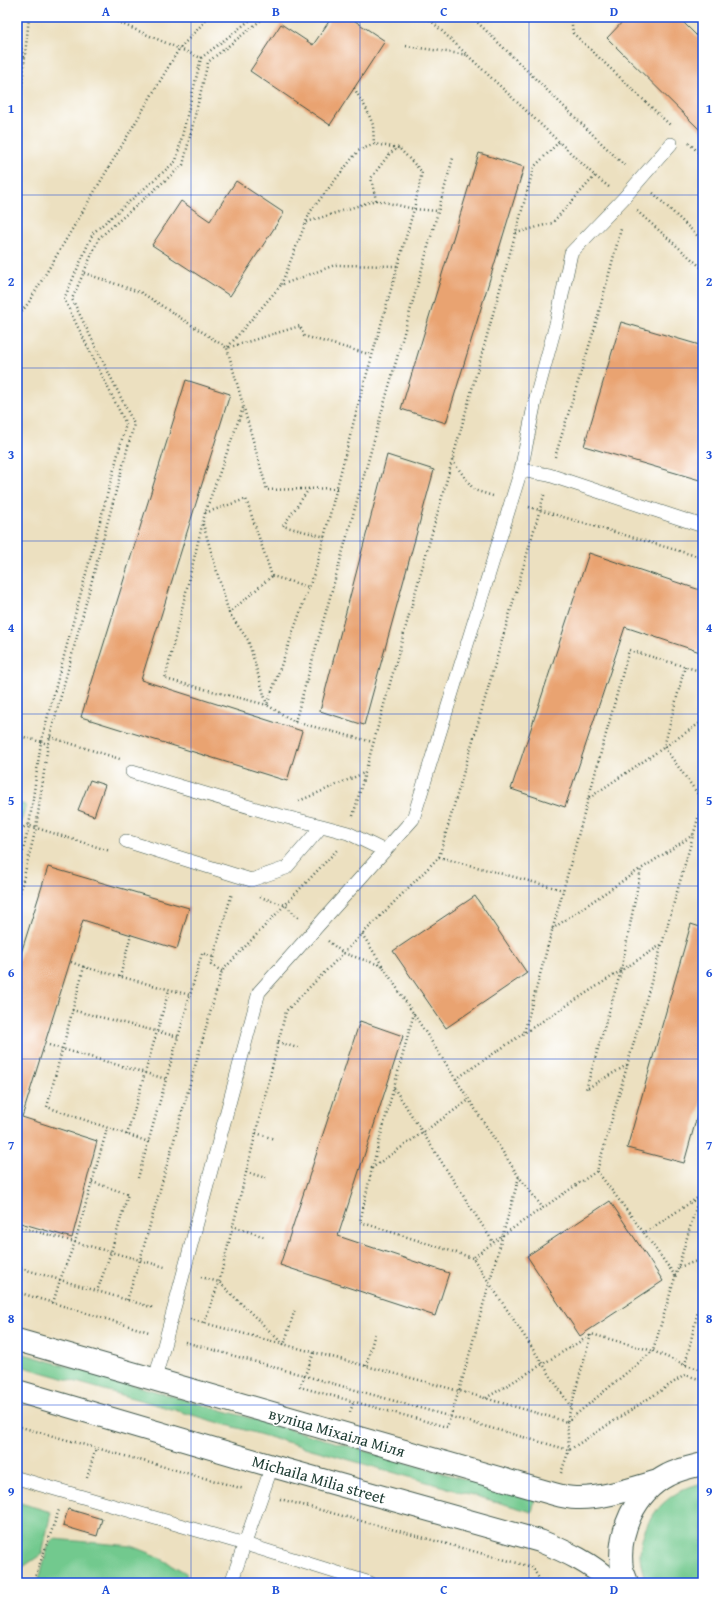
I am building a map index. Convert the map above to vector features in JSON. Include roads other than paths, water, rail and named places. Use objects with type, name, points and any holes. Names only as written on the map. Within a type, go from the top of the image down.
[{"type":"street","name":"вуліца Міхаіла Міля","points":[[17,1340],[554,1494],[576,1498],[588,1497],[628,1490],[658,1481]]},
{"type":"street","name":"Michaila Milia street","points":[[17,1391],[272,1466],[540,1540],[598,1569],[612,1583]]},
{"type":"street","points":[[627,1583],[622,1570],[622,1552],[629,1517],[641,1496],[658,1481],[678,1470],[703,1447]]},
{"type":"street","points":[[678,1470],[703,1464]]},
{"type":"lane","points":[[155,1379],[259,992],[413,820],[521,470],[535,401],[556,324],[571,253],[623,199],[671,144]]},
{"type":"lane","points":[[521,470],[549,475],[703,526]]},
{"type":"lane","points":[[132,772],[270,813],[348,833],[385,851]]},
{"type":"lane","points":[[126,841],[251,880],[286,868],[322,826]]},
{"type":"lane","points":[[231,1583],[272,1466]]},
{"type":"lane","points":[[17,1478],[245,1544],[370,1583]]}]
